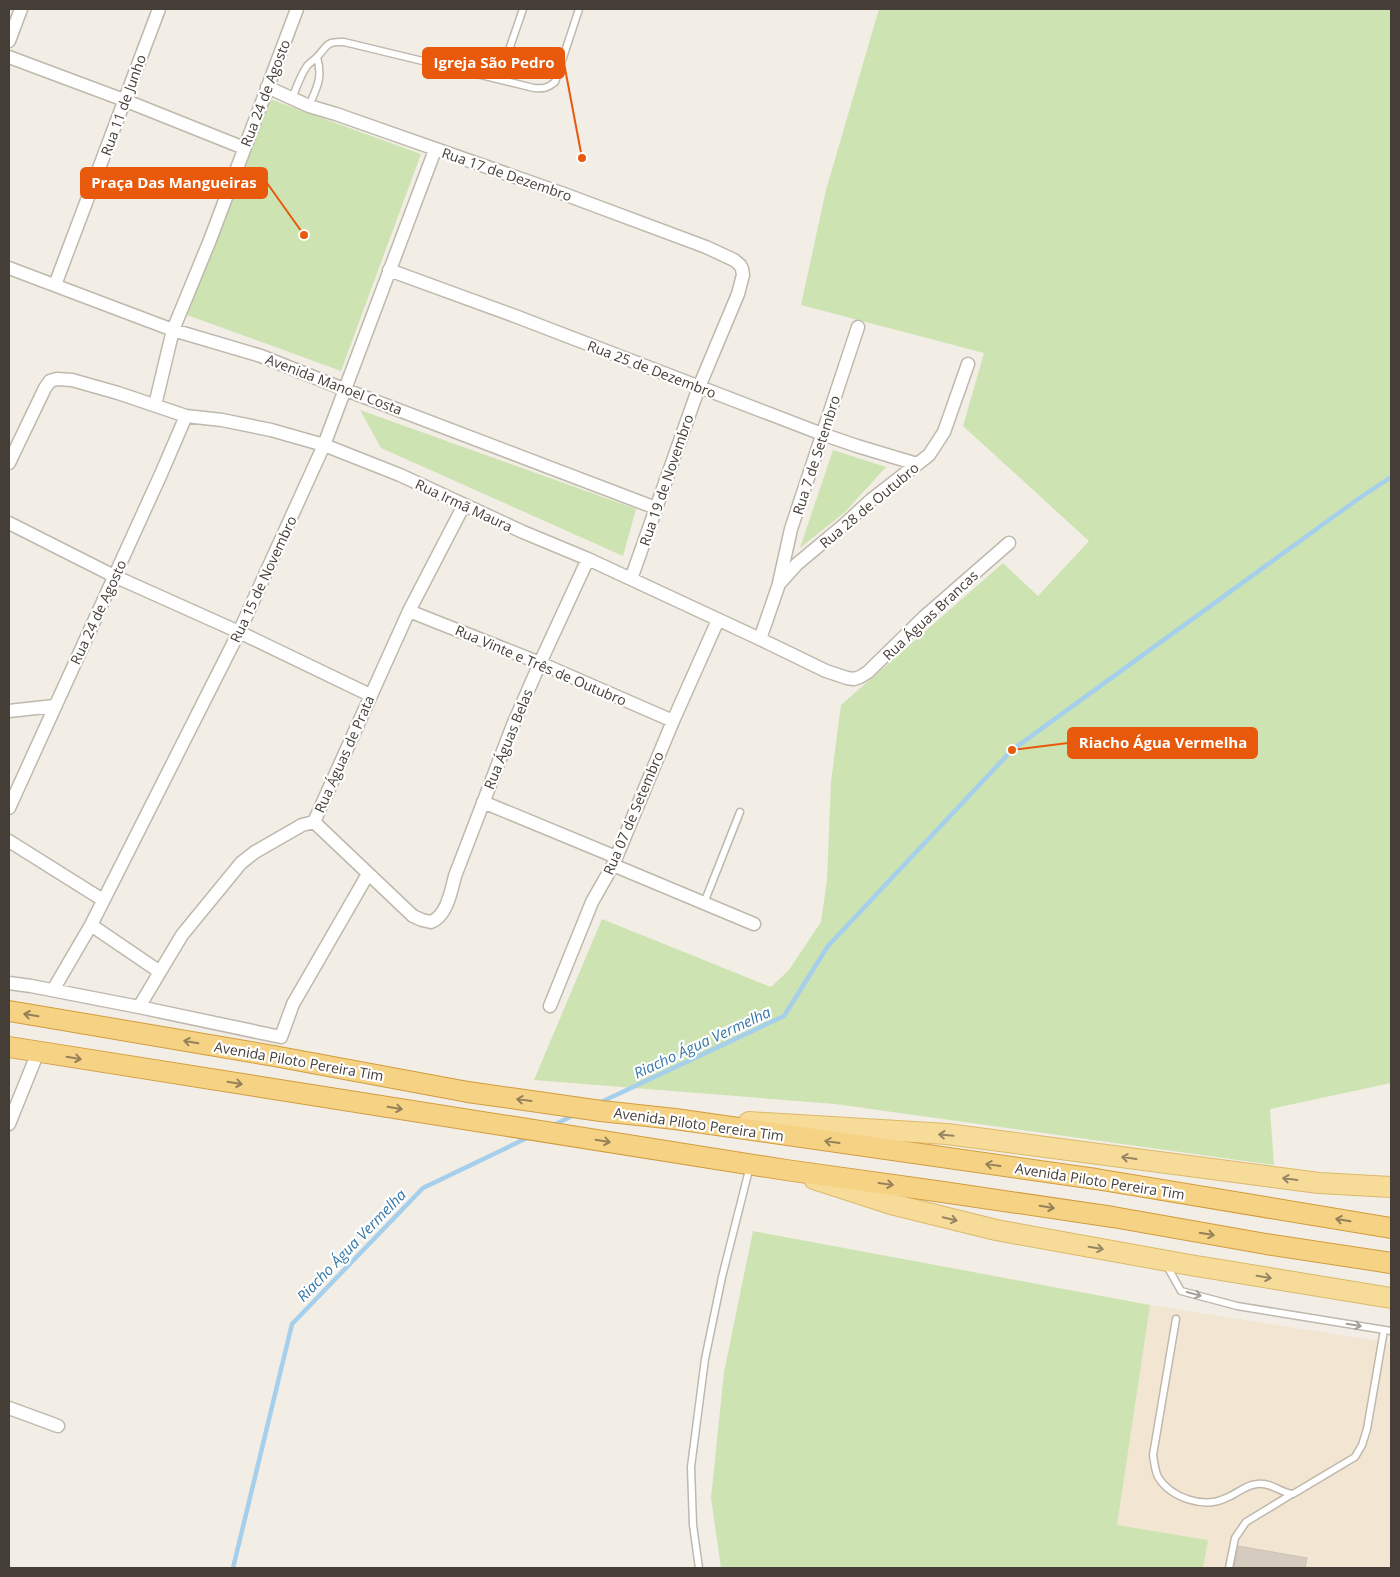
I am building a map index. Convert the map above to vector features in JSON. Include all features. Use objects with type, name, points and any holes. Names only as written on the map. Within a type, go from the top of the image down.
[{"type":"highway","name":"Avenida Piloto Pereira Tim","points":[[9,1011],[274,1056],[468,1092],[1096,1179],[1391,1228]]},
{"type":"highway","points":[[9,1047],[786,1170],[1103,1216],[1391,1263]]},
{"type":"main road","points":[[675,1120],[769,1123],[946,1134],[1319,1183],[1391,1187]]},
{"type":"main road","points":[[786,1170],[891,1204],[996,1230],[1391,1298]]},
{"type":"street","points":[[9,41],[21,9]]},
{"type":"street","name":"Rua 11 de Junho","points":[[55,285],[159,9]]},
{"type":"street","name":"Rua 24 de Agosto","points":[[155,405],[173,330],[210,240],[298,9]]},
{"type":"street","points":[[9,57],[244,148]]},
{"type":"street","name":"Rua 17 de Dezembro","points":[[267,88],[309,106],[564,194],[706,247],[734,260],[740,264],[742,269]]},
{"type":"street","name":"Rua 15 de Novembro","points":[[53,990],[91,925],[185,740],[238,632],[324,445],[435,150]]},
{"type":"street","name":"Avenida Manoel Costa","points":[[9,268],[173,330],[261,356],[656,508]]},
{"type":"street","name":"Rua 19 de Novembro","points":[[631,580],[699,387],[738,294],[743,274],[742,269]]},
{"type":"street","name":"Rua 25 de Dezembro","points":[[389,270],[515,316],[822,434],[917,464]]},
{"type":"street","name":"Rua 7 de Setembro","points":[[779,584],[792,529],[858,327]]},
{"type":"street","name":"Rua 28 de Outubro","points":[[760,639],[779,584],[797,564],[871,500],[929,455],[944,432],[968,364]]},
{"type":"street","name":"Rua Irmã Maura","points":[[9,463],[44,388],[50,381],[64,378],[186,416],[222,420],[271,430],[324,445],[400,475],[523,532],[588,559],[826,671],[848,678]]},
{"type":"street","name":"Rua 24 de Agosto","points":[[9,808],[186,416]]},
{"type":"street","name":"Rua Águas de Prata","points":[[139,1007],[182,935],[241,863],[255,852],[302,824],[314,822],[409,611],[464,505]]},
{"type":"street","points":[[9,523],[114,576],[370,695]]},
{"type":"street","name":"Rua Águas Brancas","points":[[848,678],[860,677],[868,672],[923,618],[1009,543]]},
{"type":"street","name":"Rua Águas Belas","points":[[368,874],[413,916],[430,922],[440,917],[483,802],[540,663],[588,559]]},
{"type":"street","name":"Rua Vinte e Três de Outubro","points":[[409,611],[540,663],[673,721]]},
{"type":"street","name":"Rua 07 de Setembro","points":[[550,1006],[592,902],[615,861],[673,721],[718,620]]},
{"type":"street","points":[[9,711],[54,706]]},
{"type":"street","points":[[483,802],[754,924]]},
{"type":"street","points":[[9,983],[139,1007],[281,1037],[293,1004],[368,874],[314,822]]},
{"type":"street","points":[[9,841],[103,900]]},
{"type":"street","points":[[91,925],[160,972]]},
{"type":"street","points":[[9,1124],[38,1052]]},
{"type":"street","points":[[9,1408],[58,1426]]},
{"type":"lane","points":[[499,79],[523,9]]},
{"type":"lane","points":[[292,99],[307,65],[317,57],[326,44],[334,41],[544,89],[555,82],[579,9]]},
{"type":"lane","points":[[309,106],[320,81],[320,67],[317,57]]},
{"type":"lane","points":[[704,903],[740,812]]},
{"type":"lane","points":[[698,1568],[693,1525],[692,1457],[705,1359],[722,1277],[750,1164]]},
{"type":"lane","points":[[1164,1260],[1181,1291],[1237,1306],[1388,1331],[1367,1429],[1362,1445],[1355,1457],[1246,1522],[1235,1538],[1229,1568]]},
{"type":"lane","points":[[1176,1319],[1153,1455],[1157,1476],[1169,1490],[1187,1499],[1208,1503],[1226,1499],[1242,1488],[1258,1483],[1275,1487],[1284,1493],[1293,1494]]},
{"type":"shaded area","points":[[1150,1305],[1391,1343],[1391,1568],[1203,1568],[1208,1540],[1117,1525]]},
{"type":"green space","points":[[879,9],[1391,9],[1391,1083],[1270,1109],[1274,1165],[835,1104],[534,1080],[602,919],[771,987],[789,970],[821,922],[827,880],[831,782],[841,705],[1003,563],[1038,596],[1089,541],[963,426],[984,353],[801,305],[826,190]]},
{"type":"green space","points":[[267,98],[421,154],[341,371],[187,315]]},
{"type":"green space","points":[[360,410],[636,509],[623,556],[381,448]]},
{"type":"green space","points":[[833,450],[886,467],[845,512],[800,548]]},
{"type":"green space","points":[[753,1231],[1150,1305],[1117,1525],[1208,1540],[1203,1568],[721,1568],[711,1498],[724,1372]]},
{"type":"building","points":[[1238,1546],[1307,1558],[1305,1568],[1234,1568]]},
{"type":"waterway","name":"Riacho Água Vermelha","points":[[599,1103],[784,1016],[828,946],[1012,750],[1391,477]]},
{"type":"waterway","name":"Riacho Água Vermelha","points":[[552,1126],[576,1114]]},
{"type":"waterway","name":"Riacho Água Vermelha","points":[[233,1568],[292,1324],[423,1188],[529,1137]]},
{"type":"place","name":"Igreja São Pedro","points":[[582,158]]},
{"type":"place","name":"Praça Das Mangueiras","points":[[304,235]]},
{"type":"place","name":"Riacho Água Vermelha","points":[[1012,750]]}]
